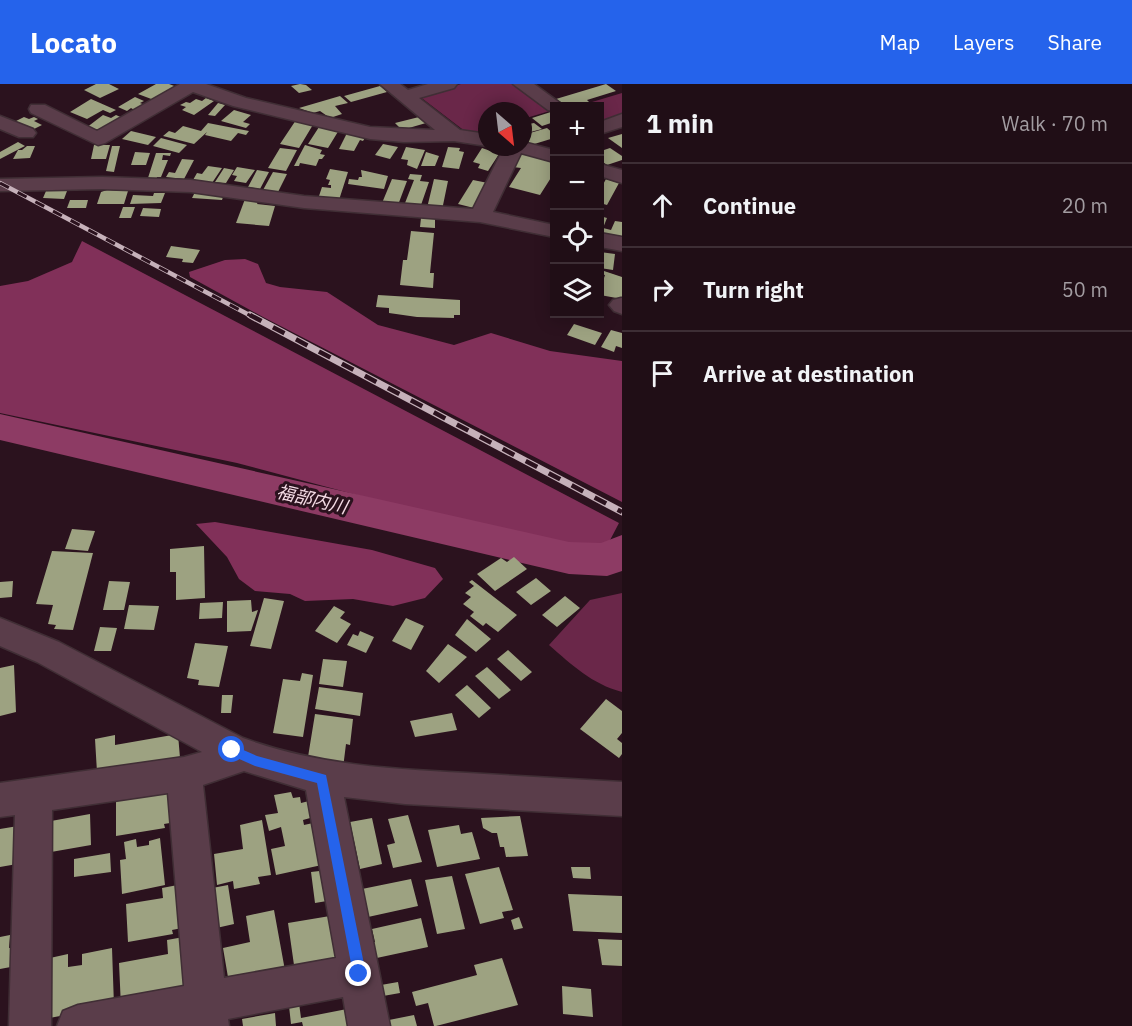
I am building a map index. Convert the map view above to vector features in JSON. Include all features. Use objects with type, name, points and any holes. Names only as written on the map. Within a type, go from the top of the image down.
[{"type":"street","points":[[38,109],[98,139],[190,84],[240,102],[370,133],[404,136],[454,135],[478,139]]},
{"type":"street","points":[[389,84],[454,135]]},
{"type":"street","points":[[406,96],[448,84]]},
{"type":"street","points":[[522,84],[550,103]]},
{"type":"street","points":[[604,127],[622,120]]},
{"type":"street","points":[[0,122],[26,134]]},
{"type":"street","points":[[532,150],[550,155]]},
{"type":"street","points":[[480,216],[510,156]]},
{"type":"street","points":[[604,171],[622,177]]},
{"type":"street","points":[[0,185],[102,183],[191,186],[304,202],[480,216],[550,230]]},
{"type":"street","points":[[604,241],[622,244]]},
{"type":"street","points":[[0,632],[48,652],[205,737],[255,761],[322,779],[376,785],[622,799]]},
{"type":"street","points":[[30,1026],[17,797],[184,774],[244,755]]},
{"type":"street","points":[[184,774],[207,1014]]},
{"type":"street","points":[[322,779],[369,1026]]},
{"type":"street","points":[[78,1026],[207,1014],[359,974]]},
{"type":"shaded area","points":[[461,84],[515,84],[550,108],[550,111],[532,116],[532,102],[478,102],[478,132],[473,133],[466,132],[419,96]]},
{"type":"shaded area","points":[[622,93],[622,115],[605,121],[604,102],[592,102]]},
{"type":"shaded area","points":[[82,241],[619,523],[608,544],[571,552],[237,463],[0,413],[0,286],[28,281],[72,262]]},
{"type":"shaded area","points":[[245,259],[258,264],[266,283],[280,287],[327,292],[378,325],[454,345],[491,333],[550,351],[622,361],[622,502],[190,277],[189,272],[225,260]]},
{"type":"shaded area","points":[[215,522],[372,550],[435,568],[443,579],[425,598],[393,606],[353,599],[305,601],[290,594],[255,591],[239,579],[227,557],[196,524]]},
{"type":"shaded area","points":[[622,593],[622,692],[592,679],[549,645],[590,600]]},
{"type":"building","points":[[96,84],[109,84],[119,89],[100,98],[84,90]]},
{"type":"building","points":[[156,84],[169,84],[177,87],[154,100],[138,94]]},
{"type":"building","points":[[300,84],[312,90],[299,93],[291,86]]},
{"type":"building","points":[[606,84],[616,91],[587,100],[589,102],[561,102],[556,99]]},
{"type":"building","points":[[380,86],[387,92],[351,102],[344,96]]},
{"type":"building","points":[[340,96],[348,103],[335,106],[342,114],[330,118],[320,111],[313,113],[299,108]]},
{"type":"building","points":[[135,97],[144,101],[140,103],[145,105],[136,111],[131,108],[127,111],[118,107]]},
{"type":"building","points":[[206,98],[214,101],[194,115],[182,110],[186,107],[180,105],[196,99],[202,101]]},
{"type":"building","points":[[91,99],[116,110],[110,113],[103,110],[87,119],[70,112]]},
{"type":"building","points":[[218,103],[225,105],[215,116],[208,115]]},
{"type":"building","points":[[234,110],[251,115],[243,122],[250,124],[246,128],[221,121]]},
{"type":"building","points":[[550,112],[550,123],[542,126],[532,118]]},
{"type":"building","points":[[103,115],[111,118],[116,115],[125,119],[99,134],[86,128]]},
{"type":"building","points":[[24,117],[29,119],[34,117],[38,119],[34,121],[42,125],[30,131],[12,123]]},
{"type":"building","points":[[419,117],[426,123],[402,130],[395,123]]},
{"type":"building","points":[[296,120],[314,123],[299,148],[280,144]]},
{"type":"building","points":[[208,123],[249,131],[246,135],[238,133],[231,141],[205,135],[207,132],[194,144],[163,136],[169,131],[175,133],[183,126],[201,131]]},
{"type":"building","points":[[532,123],[534,123],[542,129],[532,132]]},
{"type":"building","points":[[319,127],[339,130],[328,148],[308,144]]},
{"type":"building","points":[[547,128],[550,131],[550,139],[532,145],[532,132]]},
{"type":"building","points":[[131,131],[156,137],[148,145],[122,139]]},
{"type":"building","points":[[347,133],[366,136],[363,141],[360,140],[354,151],[339,149]]},
{"type":"building","points":[[622,134],[622,148],[608,138]]},
{"type":"building","points":[[161,138],[187,145],[179,153],[153,146]]},
{"type":"building","points":[[18,142],[25,146],[0,159],[0,152]]},
{"type":"building","points":[[383,144],[398,147],[390,159],[375,155]]},
{"type":"building","points":[[94,145],[110,145],[106,159],[91,159]]},
{"type":"building","points":[[305,145],[322,150],[320,154],[325,155],[319,159],[316,166],[300,163],[299,166],[294,166]]},
{"type":"building","points":[[27,146],[35,146],[30,158],[13,159],[18,150]]},
{"type":"building","points":[[112,146],[120,146],[114,172],[106,171]]},
{"type":"building","points":[[406,147],[425,150],[417,169],[407,165],[408,160],[401,159]]},
{"type":"building","points":[[448,147],[460,148],[459,151],[464,152],[459,169],[442,167]]},
{"type":"building","points":[[280,148],[297,150],[286,171],[268,168]]},
{"type":"building","points":[[610,148],[622,156],[622,160],[607,165],[604,163],[604,150]]},
{"type":"building","points":[[135,152],[150,153],[146,165],[131,165]]},
{"type":"building","points":[[426,152],[439,156],[435,166],[421,166]]},
{"type":"building","points":[[156,153],[171,153],[170,156],[163,155],[162,160],[168,160],[161,177],[157,177],[156,181],[147,181]]},
{"type":"building","points":[[478,154],[498,156],[488,171],[478,168],[480,164],[473,162]]},
{"type":"building","points":[[520,156],[550,160],[550,179],[540,195],[509,187],[521,168],[513,167]]},
{"type":"building","points":[[182,159],[194,160],[184,179],[166,177],[169,172],[175,173]]},
{"type":"building","points":[[208,166],[222,168],[212,183],[193,180],[197,173],[202,174]]},
{"type":"building","points":[[237,167],[255,170],[246,183],[234,181],[237,176],[232,175]]},
{"type":"building","points":[[224,168],[234,170],[226,183],[215,182]]},
{"type":"building","points":[[330,169],[348,172],[339,200],[319,196],[322,187],[331,188],[331,185],[328,185],[330,180],[326,179]]},
{"type":"building","points":[[257,170],[269,172],[260,189],[248,187]]},
{"type":"building","points":[[361,170],[388,176],[384,189],[348,184],[349,179],[358,180],[362,177]]},
{"type":"building","points":[[273,172],[287,174],[278,192],[263,190]]},
{"type":"building","points":[[410,174],[422,175],[420,181],[429,182],[421,205],[405,203],[414,180],[408,179]]},
{"type":"building","points":[[392,179],[407,181],[398,205],[382,203]]},
{"type":"building","points":[[434,179],[448,181],[442,210],[427,208]]},
{"type":"building","points":[[606,179],[619,183],[607,205],[604,204]]},
{"type":"building","points":[[473,180],[488,183],[474,208],[458,204]]},
{"type":"building","points":[[46,191],[67,191],[64,199],[43,198]]},
{"type":"building","points":[[128,191],[124,204],[97,204],[101,192]]},
{"type":"building","points":[[195,192],[224,194],[222,200],[192,198]]},
{"type":"building","points":[[154,193],[165,193],[161,203],[130,204],[133,195],[153,196]]},
{"type":"building","points":[[245,199],[259,200],[257,204],[275,206],[269,226],[236,223]]},
{"type":"building","points":[[70,200],[88,200],[86,208],[67,208]]},
{"type":"building","points":[[123,207],[135,207],[131,218],[119,218]]},
{"type":"building","points":[[143,208],[161,209],[159,217],[140,216]]},
{"type":"building","points":[[421,218],[435,219],[435,228],[420,227]]},
{"type":"building","points":[[615,221],[622,222],[622,241],[604,237],[604,228],[611,230]]},
{"type":"building","points":[[411,231],[434,233],[430,273],[434,273],[433,288],[400,285],[403,260],[407,260]]},
{"type":"building","points":[[171,246],[200,250],[193,263],[182,262],[183,259],[166,257]]},
{"type":"building","points":[[604,253],[615,254],[613,270],[604,269]]},
{"type":"building","points":[[604,271],[622,277],[622,299],[604,296]]},
{"type":"building","points":[[378,295],[460,300],[460,315],[454,315],[454,318],[417,317],[389,313],[389,308],[376,307]]},
{"type":"building","points":[[574,324],[602,333],[595,345],[567,335]]},
{"type":"building","points":[[611,330],[622,333],[622,348],[616,346],[614,352],[601,347]]},
{"type":"building","points":[[72,529],[95,531],[88,551],[65,549]]},
{"type":"building","points":[[204,546],[205,598],[176,600],[176,572],[170,572],[170,549]]},
{"type":"building","points":[[52,551],[93,553],[73,630],[54,629],[56,625],[48,624],[53,605],[36,604]]},
{"type":"building","points":[[514,557],[527,569],[495,591],[477,574],[501,558],[507,562]]},
{"type":"building","points":[[536,578],[551,591],[531,605],[516,592]]},
{"type":"building","points":[[472,580],[517,615],[498,632],[486,623],[483,626],[470,616],[474,612],[463,604],[471,597],[465,593],[474,586],[469,582]]},
{"type":"building","points":[[13,581],[12,597],[0,598],[0,582]]},
{"type":"building","points":[[109,581],[130,582],[124,610],[103,610]]},
{"type":"building","points":[[565,596],[580,608],[557,627],[542,615]]},
{"type":"building","points":[[264,598],[284,601],[271,649],[250,646]]},
{"type":"building","points":[[251,600],[252,612],[258,610],[251,631],[227,632],[227,601]]},
{"type":"building","points":[[223,602],[222,618],[199,619],[200,603]]},
{"type":"building","points":[[129,605],[159,606],[154,630],[124,629]]},
{"type":"building","points":[[334,606],[345,612],[340,618],[351,624],[337,643],[315,631]]},
{"type":"building","points":[[406,618],[424,626],[411,650],[392,641]]},
{"type":"building","points":[[467,619],[491,639],[476,652],[455,635]]},
{"type":"building","points":[[100,627],[117,628],[111,651],[94,651]]},
{"type":"building","points":[[360,631],[374,637],[366,653],[347,645],[353,634],[358,636]]},
{"type":"building","points":[[195,643],[228,646],[219,687],[198,685],[199,680],[187,678]]},
{"type":"building","points":[[448,644],[467,657],[439,683],[426,671]]},
{"type":"building","points":[[508,650],[532,672],[521,681],[497,659]]},
{"type":"building","points":[[323,659],[347,661],[343,687],[319,684]]},
{"type":"building","points":[[14,665],[16,712],[0,716],[0,668]]},
{"type":"building","points":[[487,667],[511,690],[499,699],[475,676]]},
{"type":"building","points":[[302,673],[313,675],[303,737],[273,733],[283,679],[300,681]]},
{"type":"building","points":[[467,685],[491,708],[479,718],[455,695]]},
{"type":"building","points":[[319,687],[363,693],[360,716],[315,709]]},
{"type":"building","points":[[222,695],[233,695],[231,713],[221,713]]},
{"type":"building","points":[[606,699],[622,711],[622,733],[617,739],[622,743],[622,754],[619,758],[580,729]]},
{"type":"building","points":[[452,713],[457,730],[415,737],[410,721]]},
{"type":"building","points":[[315,714],[353,719],[350,745],[346,744],[343,768],[307,763]]},
{"type":"building","points":[[178,734],[180,758],[97,772],[95,739],[115,735],[115,745]]},
{"type":"building","points":[[174,791],[175,812],[169,813],[170,823],[164,824],[165,828],[116,836],[116,800]]},
{"type":"building","points":[[291,792],[293,798],[300,797],[301,803],[317,799],[321,815],[303,820],[304,825],[322,821],[331,863],[276,875],[271,849],[285,846],[281,827],[269,831],[265,815],[278,813],[274,795]]},
{"type":"building","points":[[90,814],[91,845],[51,852],[51,821]]},
{"type":"building","points":[[408,815],[422,862],[393,868],[387,845],[395,843],[388,819]]},
{"type":"building","points":[[520,816],[528,856],[506,857],[504,847],[500,847],[497,833],[483,828],[481,818]]},
{"type":"building","points":[[372,818],[382,864],[360,869],[350,822]]},
{"type":"building","points":[[262,820],[271,875],[258,877],[260,884],[234,889],[233,881],[217,885],[214,854],[243,849],[240,825]]},
{"type":"building","points":[[459,825],[461,834],[472,832],[480,859],[437,867],[428,830]]},
{"type":"building","points":[[18,826],[17,864],[0,867],[0,829]]},
{"type":"building","points":[[160,838],[165,885],[122,894],[120,860],[126,859],[124,842],[136,839],[137,847],[149,845],[149,841]]},
{"type":"building","points":[[110,853],[111,872],[74,877],[74,859]]},
{"type":"building","points":[[499,867],[513,910],[502,912],[504,918],[480,924],[465,874]]},
{"type":"building","points":[[571,867],[590,867],[591,879],[573,878]]},
{"type":"building","points":[[328,870],[327,901],[315,903],[311,872]]},
{"type":"building","points":[[452,876],[465,929],[437,934],[425,880]]},
{"type":"building","points":[[411,879],[418,906],[368,917],[362,889]]},
{"type":"building","points":[[183,884],[187,927],[172,930],[173,934],[128,942],[126,904],[163,898],[162,888]]},
{"type":"building","points":[[228,885],[234,924],[212,929],[207,889]]},
{"type":"building","points":[[568,894],[622,896],[622,933],[573,931]]},
{"type":"building","points":[[274,910],[286,976],[230,989],[223,948],[250,942],[246,916]]},
{"type":"building","points":[[336,915],[344,957],[294,965],[288,923]]},
{"type":"building","points":[[519,917],[523,928],[514,930],[511,920]]},
{"type":"building","points":[[421,918],[428,947],[372,959],[369,944],[375,942],[372,929]]},
{"type":"building","points":[[10,935],[9,948],[17,947],[16,966],[0,969],[0,937]]},
{"type":"building","points":[[189,936],[186,986],[121,1007],[119,963],[168,954],[167,940]]},
{"type":"building","points":[[598,939],[622,940],[622,966],[602,965]]},
{"type":"building","points":[[112,948],[114,1006],[44,1019],[50,958],[68,954],[68,967],[82,965],[82,954]]},
{"type":"building","points":[[502,958],[518,1005],[436,1026],[434,1026],[428,1003],[416,1006],[412,992],[477,975],[474,965]]},
{"type":"building","points":[[398,982],[400,993],[383,996],[381,985]]},
{"type":"building","points":[[562,986],[591,989],[593,1017],[563,1014]]},
{"type":"building","points":[[299,1003],[301,1018],[347,1009],[350,1026],[303,1026],[302,1022],[291,1024],[289,1006]]},
{"type":"building","points":[[275,1013],[276,1026],[243,1026],[242,1019]]},
{"type":"building","points":[[414,1015],[417,1026],[390,1026],[389,1020]]},
{"type":"waterway","name":"福部内川","points":[[0,427],[569,558],[607,560],[622,551]]},
{"type":"railway","points":[[0,183],[253,317]]},
{"type":"railway","points":[[250,315],[622,512]]},
{"type":"route","points":[[232,750],[255,761],[322,779],[359,974]]}]
